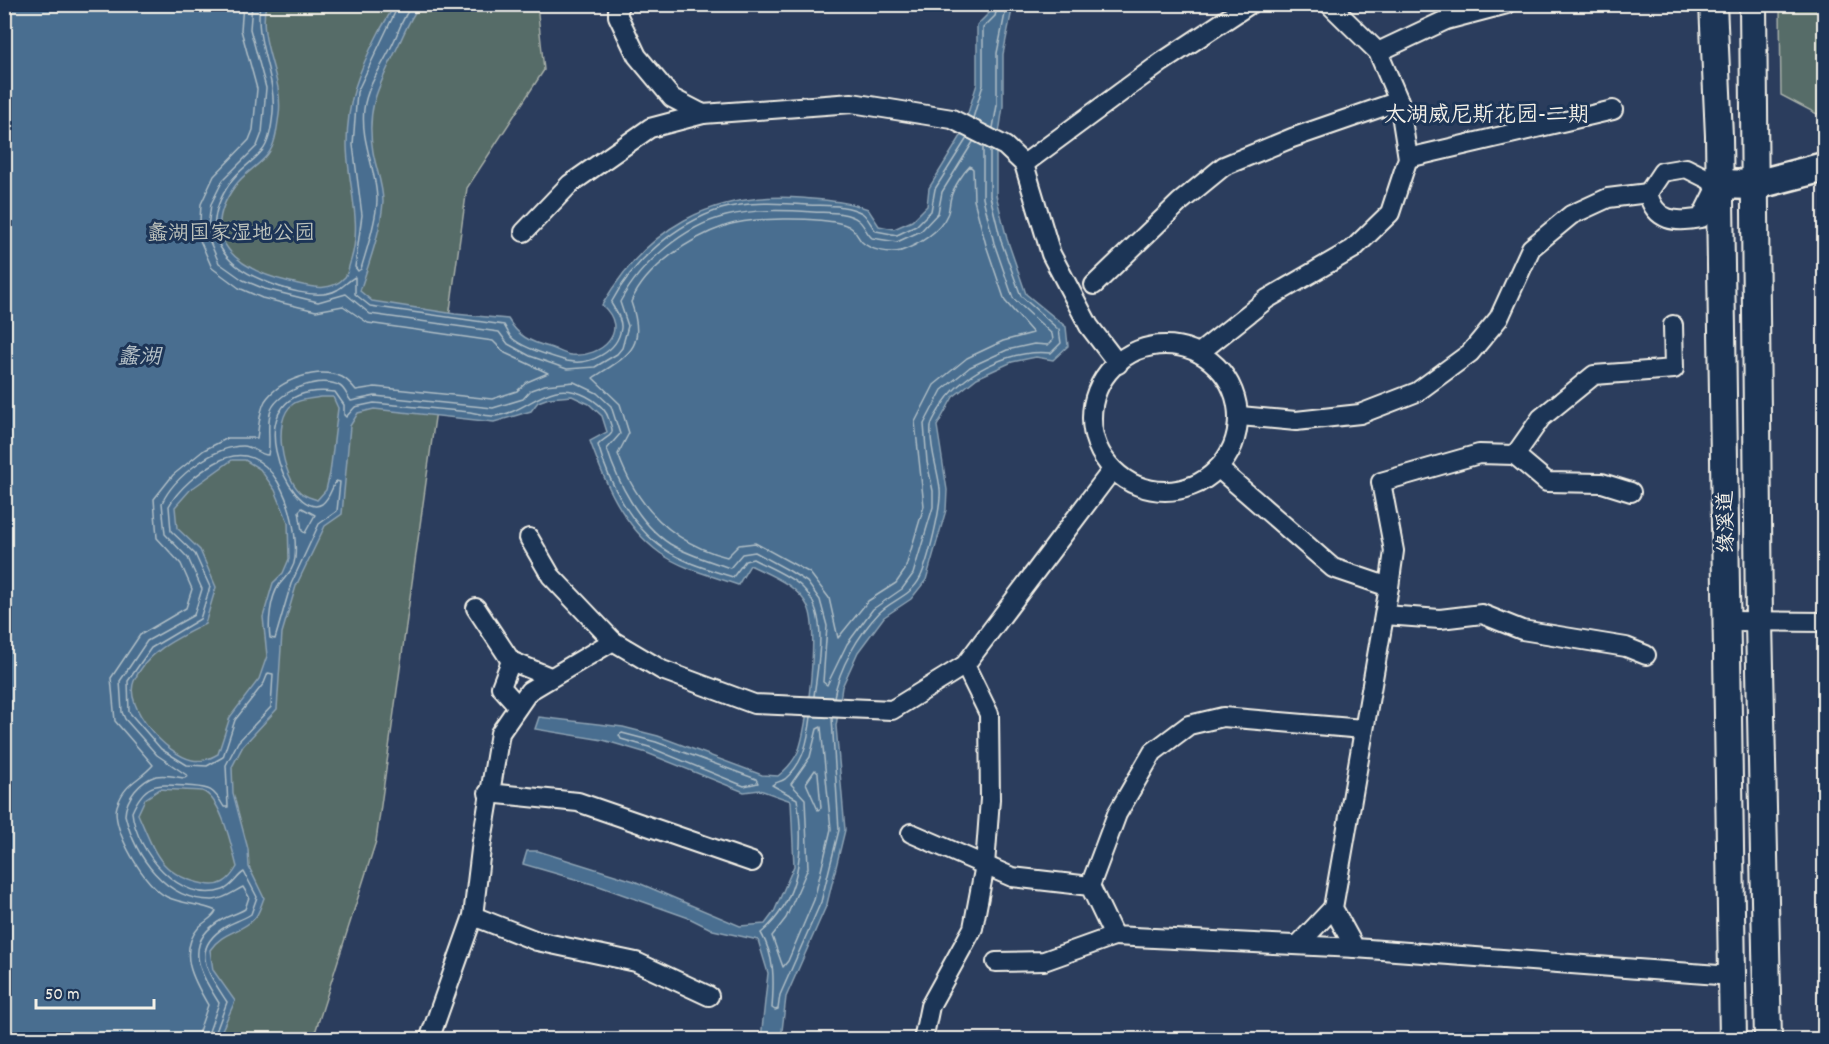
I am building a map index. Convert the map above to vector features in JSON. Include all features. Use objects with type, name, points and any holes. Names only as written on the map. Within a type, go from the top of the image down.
[{"type":"main road","name":"缘溪道","points":[[1713,4],[1719,180],[1733,1040]]},
{"type":"main road","name":"缘溪道","points":[[1753,4],[1760,622],[1768,1040]]},
{"type":"main road","points":[[1755,181],[1824,158]]},
{"type":"main road","points":[[1719,180],[1755,181],[1824,167]]},
{"type":"street","points":[[618,4],[618,16],[637,56],[672,98],[703,114]]},
{"type":"street","points":[[1024,164],[1162,62],[1250,4]]},
{"type":"street","points":[[1199,352],[1267,299],[1353,249],[1390,213],[1408,158],[1399,101],[1378,52],[1329,4]]},
{"type":"street","points":[[1378,52],[1446,20],[1507,4]]},
{"type":"street","points":[[1095,285],[1180,202],[1224,166],[1292,138],[1399,101]]},
{"type":"street","points":[[524,232],[570,184],[650,128],[703,114],[852,103],[952,119],[1005,146],[1024,164],[1051,254],[1089,326],[1118,364]]},
{"type":"street","points":[[1408,158],[1613,110]]},
{"type":"street","points":[[1686,168],[1719,180],[1701,218],[1678,222],[1664,216],[1650,202],[1648,193],[1662,172],[1686,168]]},
{"type":"street","points":[[1240,416],[1296,421],[1360,414],[1417,392],[1470,353],[1499,318],[1531,248],[1571,215],[1608,198],[1648,193]]},
{"type":"street","points":[[1515,455],[1541,418],[1594,375],[1674,369],[1673,325]]},
{"type":"street","points":[[1165,344],[1199,352],[1225,375],[1240,416],[1235,440],[1218,468],[1194,486],[1165,492],[1136,487],[1112,470],[1094,440],[1091,406],[1105,374],[1131,352],[1165,344]]},
{"type":"street","points":[[1298,945],[1333,908],[1356,782],[1394,551],[1381,482],[1479,454],[1515,455],[1547,482],[1602,483],[1631,492]]},
{"type":"street","points":[[1218,468],[1333,568],[1389,586]]},
{"type":"street","points":[[529,538],[551,576],[612,641],[662,670],[754,704],[892,710],[965,665],[1112,470]]},
{"type":"street","points":[[476,608],[511,661],[550,677]]},
{"type":"street","points":[[1384,615],[1440,619],[1482,614],[1522,630],[1626,647],[1647,655]]},
{"type":"street","points":[[1727,621],[1824,622]]},
{"type":"street","points":[[429,1040],[474,916],[489,793],[500,733],[529,691],[612,641]]},
{"type":"street","points":[[511,661],[501,687],[518,706]]},
{"type":"street","points":[[923,1040],[930,1006],[973,928],[985,865],[990,799],[989,714],[965,665]]},
{"type":"street","points":[[1114,936],[1090,886],[1117,814],[1153,752],[1189,725],[1223,717],[1363,729]]},
{"type":"street","points":[[489,793],[578,802],[752,862]]},
{"type":"street","points":[[911,833],[1012,877],[1090,886]]},
{"type":"street","points":[[1333,908],[1355,948]]},
{"type":"street","points":[[474,916],[537,941],[636,962],[709,996]]},
{"type":"street","points":[[996,962],[1044,961],[1114,936],[1355,948],[1732,976]]},
{"type":"green space","name":"蠡湖国家湿地公园","points":[[5,5],[537,5],[544,70],[467,188],[376,841],[313,1039],[5,1040]]},
{"type":"green space","points":[[1780,5],[1824,5],[1824,112],[1817,114],[1781,95]]},
{"type":"water","name":"蠡湖","points":[[5,5],[266,5],[264,19],[267,46],[280,101],[276,135],[268,154],[239,181],[224,205],[220,222],[222,237],[229,250],[254,270],[290,282],[326,287],[333,286],[345,277],[354,245],[355,216],[347,144],[349,113],[360,73],[394,5],[420,5],[413,14],[386,72],[373,108],[371,136],[383,202],[377,236],[360,291],[372,301],[455,314],[508,319],[516,330],[536,343],[566,354],[582,355],[593,352],[609,341],[614,324],[602,305],[620,278],[640,255],[661,235],[685,220],[710,209],[738,201],[801,198],[860,206],[868,209],[879,226],[894,229],[912,221],[927,206],[929,188],[961,136],[977,84],[977,25],[990,12],[993,5],[1013,5],[1003,54],[1003,106],[996,154],[996,195],[1007,239],[1026,294],[1066,327],[1068,346],[1053,360],[1036,357],[1012,362],[977,378],[953,397],[937,426],[947,490],[946,510],[926,580],[911,599],[884,617],[858,652],[842,687],[836,726],[845,830],[827,904],[786,997],[781,1039],[761,1039],[768,973],[758,940],[713,930],[689,918],[599,886],[523,864],[527,851],[538,851],[634,881],[740,926],[765,924],[774,912],[794,866],[791,801],[760,790],[744,792],[647,753],[603,740],[535,729],[539,717],[623,727],[658,736],[762,775],[778,776],[798,752],[802,740],[811,679],[811,619],[808,607],[798,593],[783,582],[750,565],[738,585],[698,572],[669,559],[647,542],[617,503],[590,441],[607,432],[602,416],[589,404],[572,396],[549,398],[538,402],[531,411],[494,422],[374,409],[358,413],[350,426],[342,514],[325,526],[296,586],[282,633],[277,709],[243,746],[232,767],[233,793],[248,849],[249,867],[264,898],[253,920],[225,936],[210,950],[213,970],[235,1001],[218,1039],[5,1040]],"holes":[[[320,397],[333,397],[338,408],[330,473],[326,490],[317,500],[306,496],[294,484],[285,461],[281,435],[282,422],[286,412],[293,404]],[[232,460],[245,460],[260,469],[275,490],[288,522],[289,559],[283,573],[273,583],[263,617],[267,656],[259,679],[230,717],[218,754],[199,761],[182,756],[160,740],[141,716],[132,692],[134,681],[155,653],[205,624],[216,587],[200,550],[177,528],[175,507],[190,490]],[[160,789],[202,791],[209,796],[221,813],[237,867],[231,876],[224,882],[210,885],[189,880],[168,868],[154,850],[138,814],[145,799]]]},
{"type":"district","name":"太湖威尼斯花园-二期","points":[[1487,113]]}]
